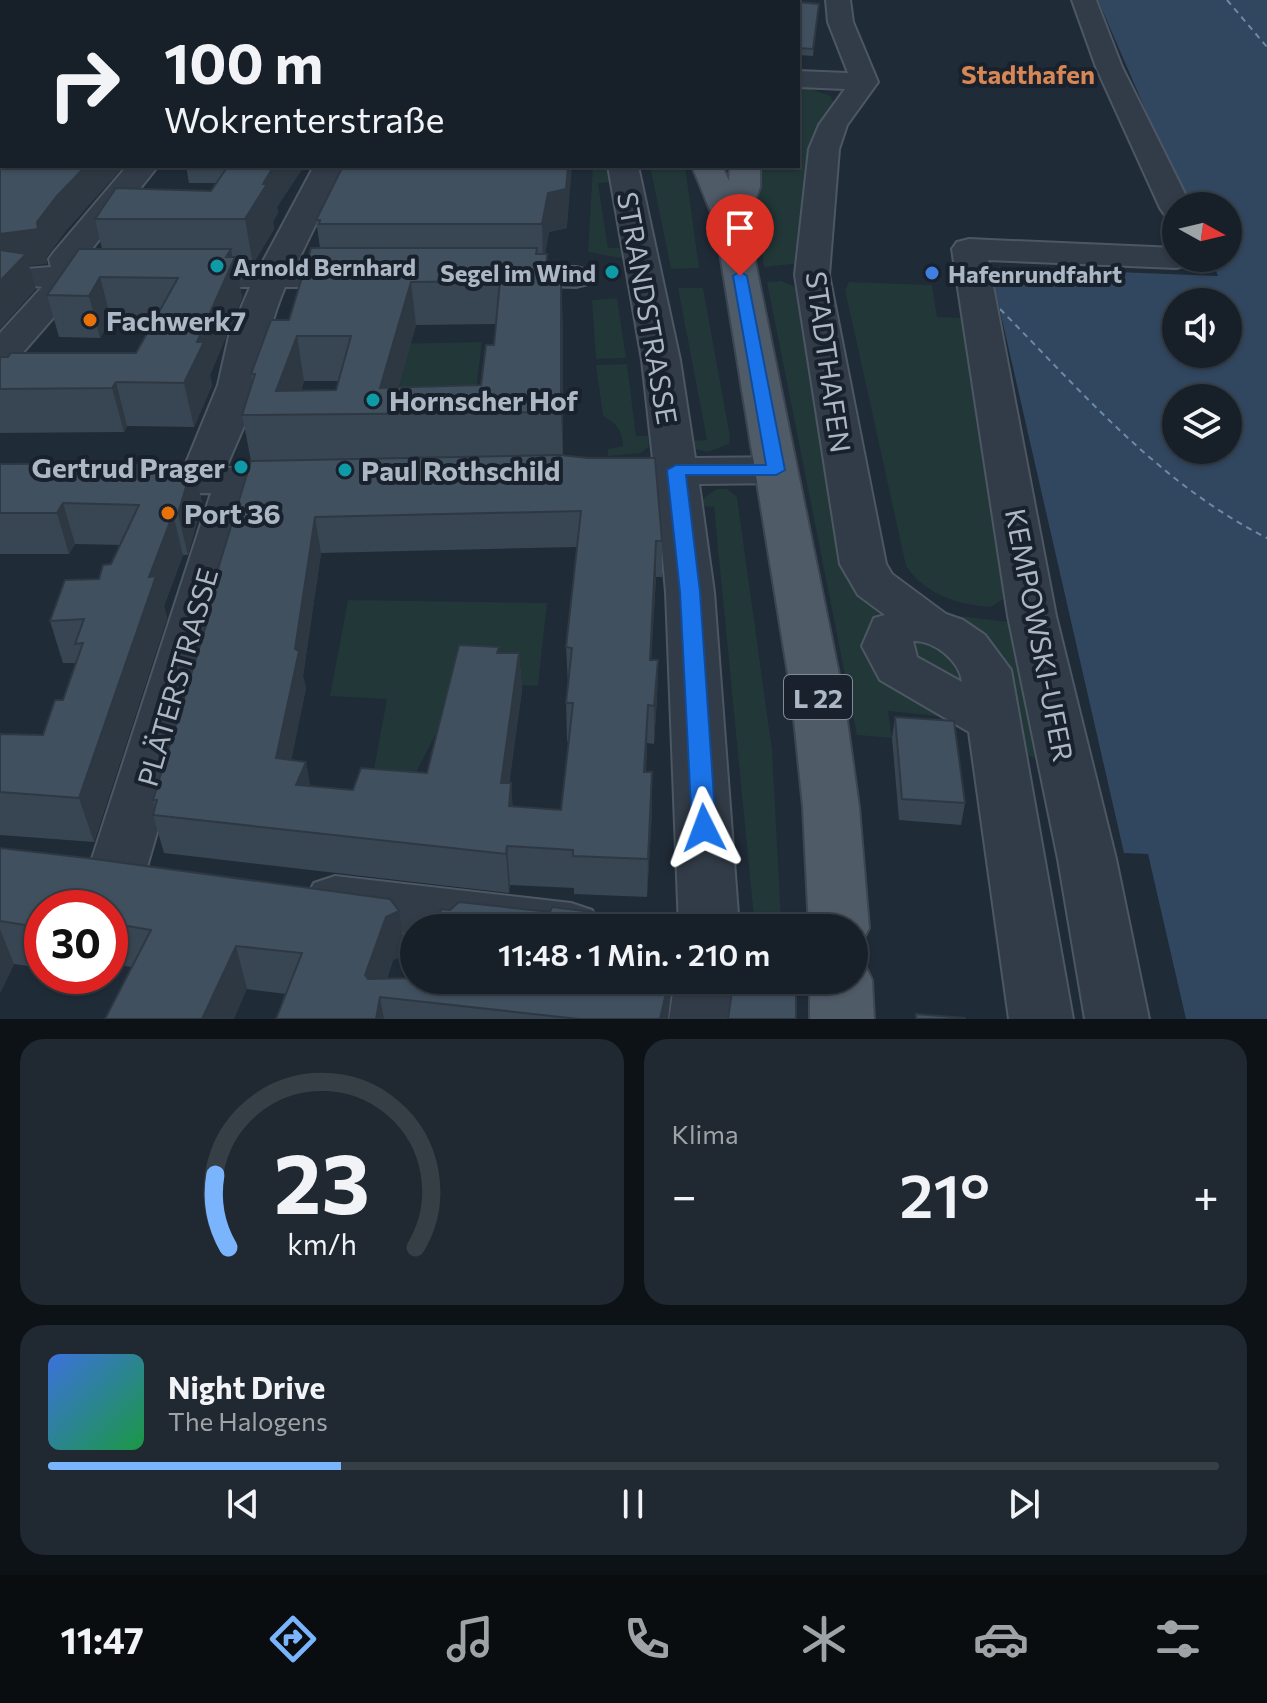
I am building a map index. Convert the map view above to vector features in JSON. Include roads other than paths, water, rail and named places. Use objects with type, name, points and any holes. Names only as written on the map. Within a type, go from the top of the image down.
[{"type":"main road","name":"L 22","points":[[708,168],[731,222],[818,699],[831,807],[838,914]]},
{"type":"main road","name":"L 22","points":[[731,222],[744,187],[745,168]]},
{"type":"main road","points":[[841,994],[842,1019]]},
{"type":"street","points":[[800,79],[864,82],[858,58],[842,34],[838,0]]},
{"type":"street","points":[[1084,0],[1109,67],[1168,192]]},
{"type":"street","name":"STADTHAFEN","points":[[864,82],[833,125],[824,149],[812,275],[863,564],[875,584],[892,600],[927,623],[906,624],[891,630],[887,646],[898,668],[993,722],[1016,848],[1041,1019]]},
{"type":"street","points":[[70,277],[66,259],[141,168]]},
{"type":"street","name":"PLÄTERSTRASSE","points":[[58,868],[139,876],[167,721],[200,596],[218,481],[238,385],[238,368],[273,276],[328,168]]},
{"type":"street","name":"STRANDSTRASSE","points":[[623,168],[661,360],[690,592],[708,914]]},
{"type":"street","name":"KEMPOWSKI-UFER","points":[[1117,1019],[1087,859],[1032,616],[969,249],[1162,257]]},
{"type":"street","points":[[25,277],[390,277]]},
{"type":"street","points":[[0,356],[70,277]]},
{"type":"street","points":[[452,277],[576,277]]},
{"type":"street","points":[[567,473],[776,470]]},
{"type":"street","points":[[95,481],[350,479]]},
{"type":"street","points":[[282,894],[400,914]]},
{"type":"street","points":[[701,1019],[704,994]]},
{"type":"water","points":[[1098,0],[1267,0],[1267,1019],[1186,1019],[1148,854],[1124,853],[990,267],[1218,276],[1216,272],[1242,272],[1242,192],[1181,192]]},
{"type":"place","name":"Arnold Bernhard","points":[[217,266]]},
{"type":"place","name":"Segel im Wind","points":[[612,272]]},
{"type":"place","name":"Hafenrundfahrt","points":[[932,273]]},
{"type":"place","name":"Fachwerk7","points":[[90,320]]},
{"type":"place","name":"Hornscher Hof","points":[[373,400]]},
{"type":"place","name":"Gertrud Prager","points":[[241,467]]},
{"type":"place","name":"Paul Rothschild","points":[[345,470]]},
{"type":"place","name":"Port 36","points":[[168,513]]},
{"type":"district","name":"Stadthafen","points":[[1028,73]]}]
